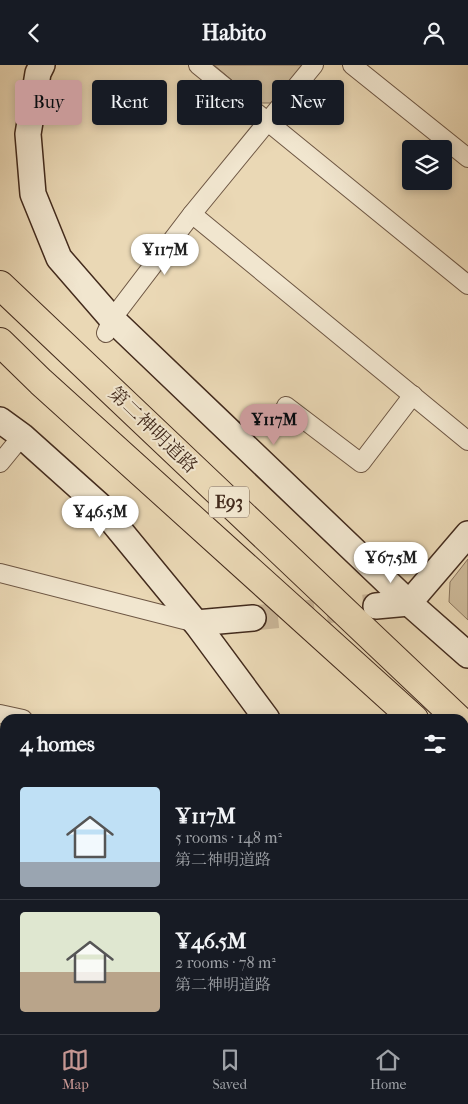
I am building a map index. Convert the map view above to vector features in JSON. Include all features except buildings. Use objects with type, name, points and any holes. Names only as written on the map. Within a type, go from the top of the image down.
[{"type":"highway","name":"第二神明道路","points":[[0,285],[453,714]]},
{"type":"highway","name":"第二神明道路","points":[[0,342],[48,388],[408,714]]},
{"type":"street","points":[[42,65],[38,73],[28,134],[33,194],[59,258],[109,326],[409,603],[468,655]]},
{"type":"street","points":[[198,65],[468,285]]},
{"type":"street","points":[[109,326],[192,214],[314,65]]},
{"type":"street","points":[[352,65],[468,158]]},
{"type":"street","points":[[192,214],[468,441]]},
{"type":"street","points":[[286,406],[361,463],[413,395]]},
{"type":"street","points":[[0,420],[22,436],[99,505],[196,623],[263,714]]},
{"type":"street","points":[[0,463],[22,436]]},
{"type":"street","points":[[376,606],[409,603],[468,535]]},
{"type":"street","points":[[0,573],[196,623],[253,618]]},
{"type":"shaded area","points":[[214,65],[304,65],[292,80],[272,80],[272,103],[262,103],[262,80],[232,80]]},
{"type":"shaded area","points":[[468,559],[468,620],[449,602],[450,582]]},
{"type":"tunnel","points":[[253,618],[376,606]]}]
